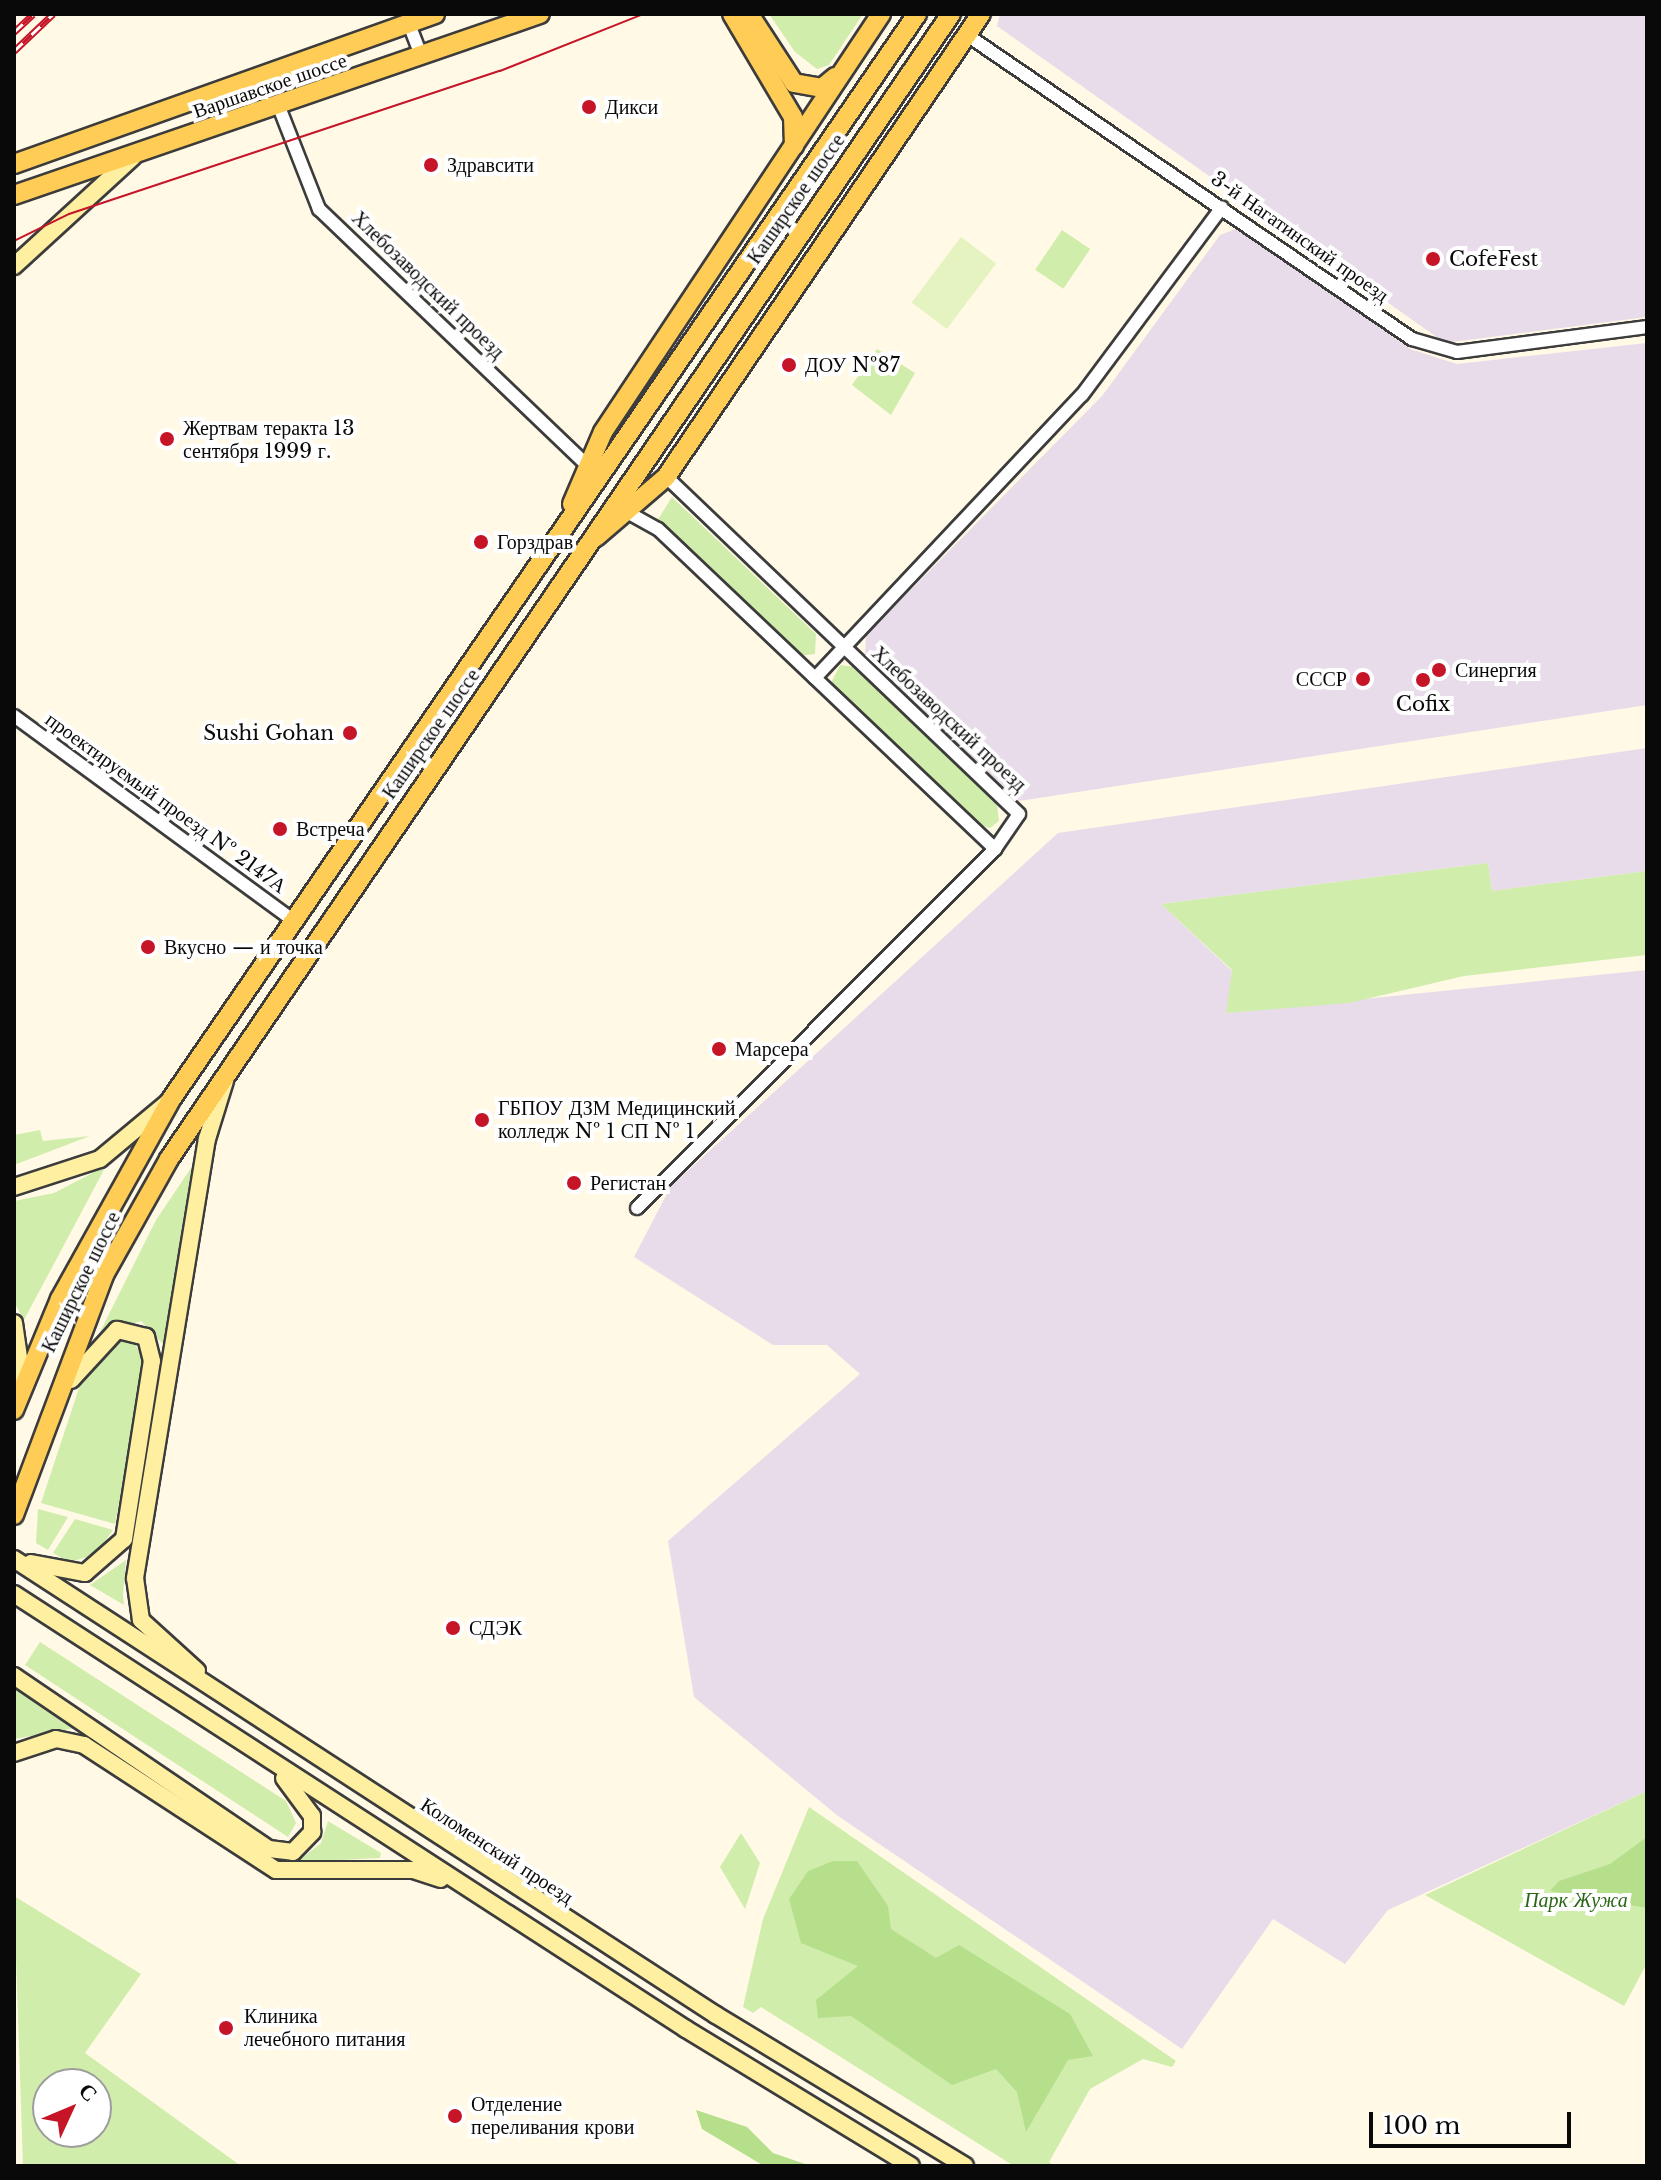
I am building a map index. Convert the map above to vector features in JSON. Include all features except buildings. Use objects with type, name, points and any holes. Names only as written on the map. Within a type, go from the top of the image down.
[{"type":"main road","name":"Варшавское шоссе","points":[[17,163],[435,14]]},
{"type":"main road","name":"Варшавское шоссе","points":[[14,195],[279,107],[540,14]]},
{"type":"main road","points":[[732,14],[793,117],[789,157]]},
{"type":"main road","points":[[749,14],[794,83],[822,88],[844,70]]},
{"type":"main road","points":[[552,546],[603,432],[789,157],[881,14]]},
{"type":"main road","name":"Каширское шоссе","points":[[14,1410],[60,1299],[170,1101],[917,14]]},
{"type":"main road","name":"Каширское шоссе","points":[[15,1508],[38,1440],[104,1275],[230,1067],[579,552],[951,14]]},
{"type":"main road","points":[[579,552],[666,477],[981,14]]},
{"type":"main road","points":[[14,266],[133,157]]},
{"type":"main road","points":[[230,1067],[207,1139],[135,1578],[136,1608],[148,1630],[253,1719]]},
{"type":"main road","points":[[14,1187],[100,1159],[170,1101]]},
{"type":"main road","points":[[14,1323],[20,1364],[14,1397]]},
{"type":"main road","points":[[14,1558],[85,1573],[117,1552],[152,1361],[146,1337],[127,1327],[97,1343],[38,1440]]},
{"type":"main road","name":"Коломенский проезд","points":[[14,1558],[253,1719],[965,2166]]},
{"type":"main road","points":[[14,1594],[504,1912],[911,2166]]},
{"type":"main road","points":[[14,1676],[269,1849],[293,1852],[312,1832],[312,1816],[267,1759]]},
{"type":"main road","points":[[14,1753],[56,1739],[84,1745],[276,1870],[413,1870],[504,1912]]},
{"type":"street","points":[[409,24],[421,56]]},
{"type":"street","name":"3-й Нагатинский проезд","points":[[967,35],[1412,339],[1443,350],[1647,327]]},
{"type":"street","name":"Хлебозаводский проезд","points":[[279,107],[319,209],[589,467]]},
{"type":"street","points":[[815,678],[1082,395],[1222,207]]},
{"type":"street","name":"Хлебозаводский проезд","points":[[666,477],[1014,806],[1018,824],[995,849]]},
{"type":"street","points":[[627,512],[658,529],[995,849],[637,1208]]},
{"type":"street","name":"проектируемый проезд № 2147А","points":[[14,716],[295,922]]},
{"type":"shaded area","points":[[1000,14],[1647,14],[1647,317],[1445,343],[997,26]]},
{"type":"shaded area","points":[[1241,227],[1410,349],[1457,364],[1647,343],[1647,705],[1019,801],[865,656],[866,635],[1102,396],[1220,235]]},
{"type":"shaded area","points":[[1647,748],[1647,871],[1492,891],[1488,863],[1161,904],[1232,971],[1227,1013],[1647,970],[1647,1791],[1388,1910],[1345,1964],[1273,1919],[1182,2049],[838,1816],[694,1697],[668,1541],[860,1374],[827,1345],[773,1345],[634,1257],[671,1186],[1058,833]]},
{"type":"green space","points":[[769,14],[863,14],[829,65],[817,69],[795,52]]},
{"type":"green space","points":[[1062,230],[1090,249],[1063,289],[1035,270]]},
{"type":"green space","points":[[961,237],[996,263],[947,329],[912,302]]},
{"type":"green space","points":[[877,349],[915,373],[891,415],[852,385]]},
{"type":"green space","points":[[672,497],[816,634],[815,654],[798,656],[657,521]]},
{"type":"green space","points":[[840,665],[855,667],[997,804],[999,821],[990,828],[976,824],[830,685]]},
{"type":"green space","points":[[1488,863],[1492,891],[1647,871],[1647,955],[1464,976],[1349,1003],[1226,1013],[1232,970],[1161,904]]},
{"type":"green space","points":[[40,1130],[43,1141],[90,1136],[14,1165],[14,1135]]},
{"type":"green space","points":[[193,1165],[165,1346],[141,1321],[99,1334],[156,1220]]},
{"type":"green space","points":[[106,1166],[24,1320],[14,1302],[14,1201],[54,1193]]},
{"type":"green space","points":[[121,1341],[135,1343],[145,1364],[115,1524],[41,1503],[82,1379]]},
{"type":"green space","points":[[38,1509],[68,1517],[48,1550],[36,1543]]},
{"type":"green space","points":[[75,1519],[113,1530],[95,1555],[69,1562],[53,1553]]},
{"type":"green space","points":[[126,1560],[123,1595],[124,1605],[90,1585]]},
{"type":"green space","points":[[40,1642],[286,1801],[296,1823],[288,1837],[25,1665]]},
{"type":"green space","points":[[14,1688],[76,1728],[14,1739]]},
{"type":"green space","name":"Парк Жужа","points":[[1647,1791],[1647,1963],[1624,2006],[1425,1895]]},
{"type":"green space","points":[[809,1807],[1176,2061],[1172,2067],[1143,2059],[1090,2089],[1049,2162],[1054,2166],[1014,2166],[761,2007],[753,2013],[743,2007],[763,1919]]},
{"type":"green space","points":[[328,1821],[381,1853],[380,1858],[297,1862],[321,1843]]},
{"type":"green space","points":[[741,1833],[760,1863],[745,1909],[720,1867]]},
{"type":"green space","points":[[1647,1837],[1647,1908],[1550,1891],[1559,1881],[1610,1864]]},
{"type":"green space","points":[[833,1861],[857,1861],[888,1906],[891,1929],[936,1958],[959,1945],[1070,2014],[1093,2056],[1068,2060],[1026,2132],[1017,2092],[996,2069],[952,2085],[851,2016],[818,2018],[816,2000],[858,1966],[801,1943],[789,1899],[808,1871]]},
{"type":"green space","points":[[14,1896],[141,1974],[85,2053],[106,2068],[32,2068],[32,2148],[112,2148],[112,2073],[241,2166],[23,2166]]},
{"type":"green space","points":[[696,2110],[747,2127],[773,2153],[811,2166],[764,2166],[702,2129]]},
{"type":"tram line","points":[[14,241],[69,214],[500,71],[643,14]]},
{"type":"railway","points":[[14,32],[33,14]]},
{"type":"railway","points":[[14,51],[53,14]]},
{"type":"place","name":"Дикси","points":[[589,107]]},
{"type":"place","name":"Здравсити","points":[[431,165]]},
{"type":"place","name":"CofeFest","points":[[1433,259]]},
{"type":"place","name":"ДОУ №87","points":[[789,365]]},
{"type":"place","name":"Жертвам теракта 13 сентября 1999 г.","points":[[167,439]]},
{"type":"place","name":"Горздрав","points":[[481,542]]},
{"type":"place","name":"Синергия","points":[[1439,670]]},
{"type":"place","name":"СССР","points":[[1363,679]]},
{"type":"place","name":"Cofix","points":[[1423,680]]},
{"type":"place","name":"Sushi Gohan","points":[[350,733]]},
{"type":"place","name":"Встреча","points":[[280,829]]},
{"type":"place","name":"Вкусно — и точка","points":[[148,947]]},
{"type":"place","name":"Марсера","points":[[719,1049]]},
{"type":"place","name":"ГБПОУ ДЗМ Медицинский колледж № 1 СП № 1","points":[[482,1120]]},
{"type":"place","name":"Регистан","points":[[574,1183]]},
{"type":"place","name":"СДЭК","points":[[453,1628]]},
{"type":"place","name":"Клиника лечебного питания","points":[[226,2028]]},
{"type":"place","name":"Отделение переливания крови","points":[[455,2116]]}]
